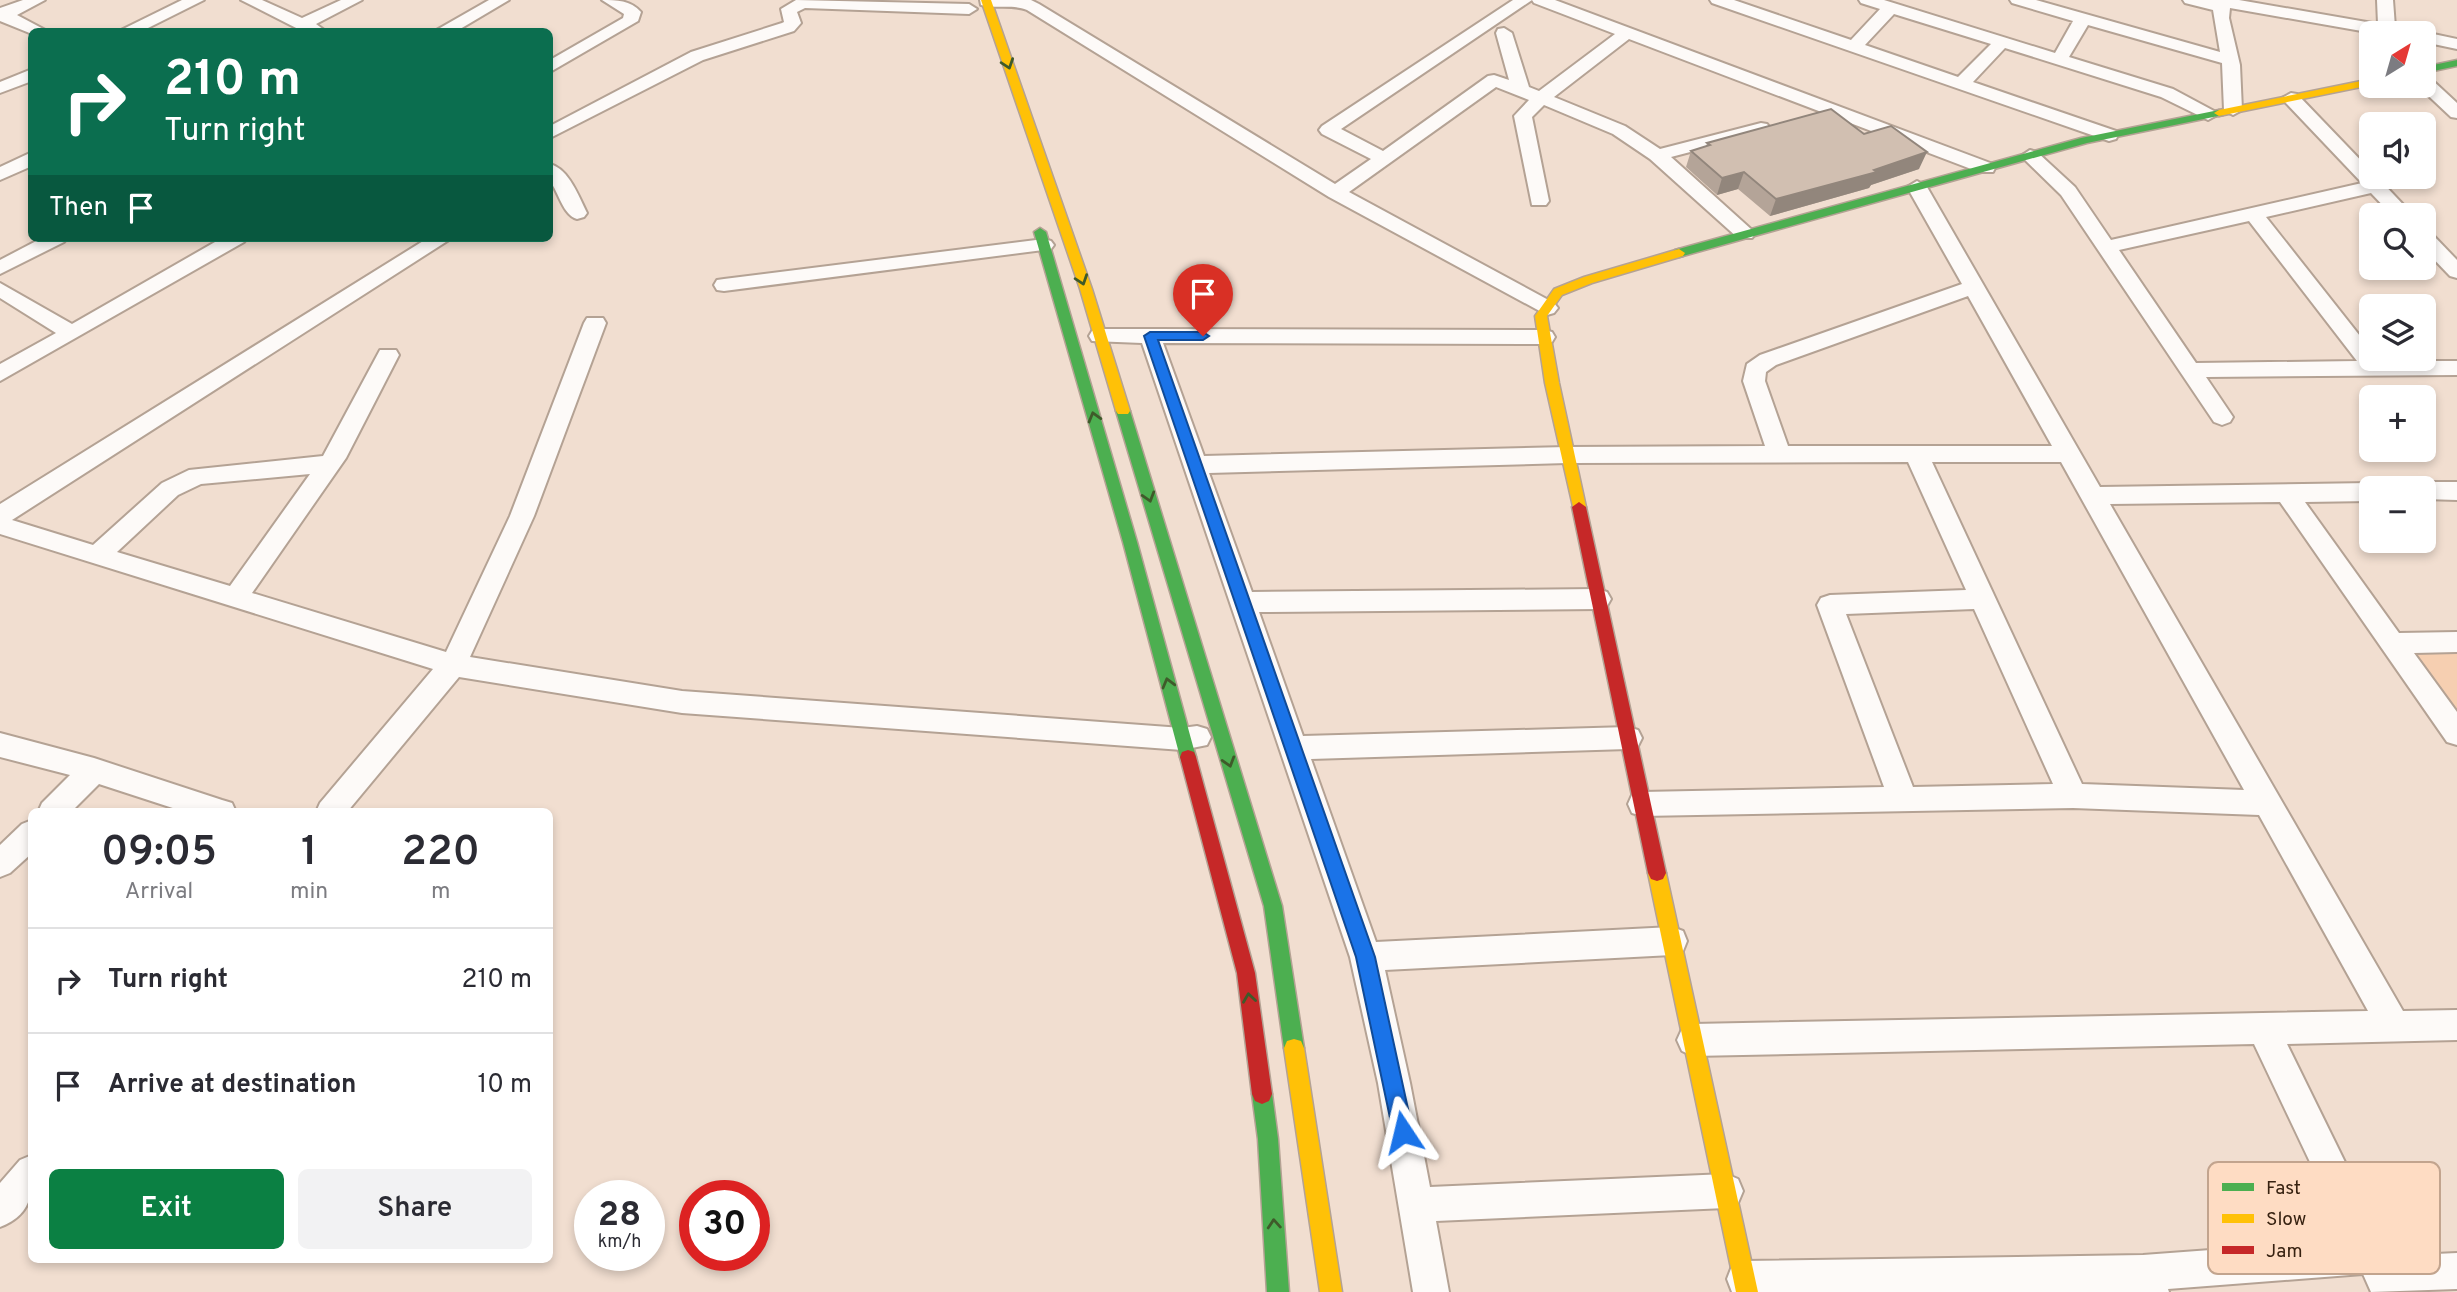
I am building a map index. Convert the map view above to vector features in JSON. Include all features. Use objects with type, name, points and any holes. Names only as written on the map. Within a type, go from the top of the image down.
[{"type":"main road","points":[[975,26],[977,3]]},
{"type":"main road","points":[[977,3],[1100,336],[1273,906],[1331,1292]]},
{"type":"main road","points":[[2436,67],[2457,63]]},
{"type":"main road","points":[[1746,1285],[1567,455],[1541,316],[1558,292],[1588,280],[1745,234],[2109,135],[2359,84]]},
{"type":"main road","points":[[1037,220],[1130,542],[1246,973],[1268,1139],[1278,1292]]},
{"type":"street","points":[[1,14],[37,0]]},
{"type":"street","points":[[134,28],[196,0]]},
{"type":"street","points":[[248,0],[311,28]]},
{"type":"street","points":[[303,24],[354,0]]},
{"type":"street","points":[[449,28],[501,0]]},
{"type":"street","points":[[553,65],[630,20],[633,12],[610,0]]},
{"type":"street","points":[[553,131],[714,49],[788,27],[793,23],[789,9],[803,4],[977,3],[1010,0],[1033,6],[1336,193],[1547,308]]},
{"type":"street","points":[[1384,159],[1328,130],[1524,0]]},
{"type":"street","points":[[1540,0],[1986,168]]},
{"type":"street","points":[[1718,0],[2109,135]]},
{"type":"street","points":[[1867,0],[2167,93],[2208,115]]},
{"type":"street","points":[[2018,0],[2230,60]]},
{"type":"street","points":[[2191,0],[2359,26]]},
{"type":"street","points":[[2385,0],[2391,21]]},
{"type":"street","points":[[2222,3],[2221,18],[2230,60],[2233,110]]},
{"type":"street","points":[[1854,47],[1891,7]]},
{"type":"street","points":[[1,14],[32,28]]},
{"type":"street","points":[[2059,60],[2083,19]]},
{"type":"street","points":[[1539,201],[1523,116],[1541,98],[1628,32]]},
{"type":"street","points":[[1504,33],[1521,90]]},
{"type":"street","points":[[2436,40],[2457,44]]},
{"type":"street","points":[[1961,84],[2002,42]]},
{"type":"street","points":[[0,89],[28,76]]},
{"type":"street","points":[[1336,193],[1493,80],[1619,130],[1657,155],[1745,234]]},
{"type":"street","points":[[2436,92],[2454,107]]},
{"type":"street","points":[[2291,98],[2359,169]]},
{"type":"street","points":[[1657,155],[1834,110]]},
{"type":"street","points":[[2030,156],[2068,191],[2222,417]]},
{"type":"street","points":[[0,174],[28,160]]},
{"type":"street","points":[[553,174],[566,189],[577,213]]},
{"type":"street","points":[[1917,187],[2394,1026]]},
{"type":"street","points":[[2105,247],[2361,189]]},
{"type":"street","points":[[2378,189],[2391,203]]},
{"type":"street","points":[[2253,213],[2359,349]]},
{"type":"street","points":[[0,268],[49,242]]},
{"type":"street","points":[[0,374],[230,242]]},
{"type":"street","points":[[0,516],[436,242]]},
{"type":"street","points":[[724,285],[1044,245]]},
{"type":"street","points":[[2436,250],[2457,272]]},
{"type":"street","points":[[1779,455],[1754,381],[1755,369],[1768,360],[1974,287]]},
{"type":"street","points":[[0,289],[72,333]]},
{"type":"street","points":[[333,808],[453,665],[522,516],[595,323]]},
{"type":"street","points":[[1100,336],[1544,337]]},
{"type":"street","points":[[1150,336],[1366,957],[1394,1083],[1431,1292]]},
{"type":"street","points":[[236,597],[344,442],[388,355]]},
{"type":"street","points":[[2189,370],[2359,368]]},
{"type":"street","points":[[2436,368],[2457,368]]},
{"type":"street","points":[[1916,454],[2073,796]]},
{"type":"street","points":[[1195,465],[1567,455],[2069,454]]},
{"type":"street","points":[[99,554],[170,489],[183,481],[197,476],[330,464]]},
{"type":"street","points":[[2436,491],[2457,491]]},
{"type":"street","points":[[2093,496],[2359,492]]},
{"type":"street","points":[[2286,493],[2457,734]]},
{"type":"street","points":[[0,525],[453,665],[682,702],[1182,739],[1221,735]]},
{"type":"street","points":[[1242,602],[1598,599]]},
{"type":"street","points":[[1903,799],[1830,606],[1983,599]]},
{"type":"street","points":[[2392,643],[2457,642]]},
{"type":"street","points":[[1292,748],[1628,738]]},
{"type":"street","points":[[0,745],[94,770],[210,808]]},
{"type":"street","points":[[56,808],[94,770]]},
{"type":"street","points":[[1643,804],[2073,796],[2268,803]]},
{"type":"street","points":[[0,864],[28,836]]},
{"type":"street","points":[[1366,957],[1672,941]]},
{"type":"street","points":[[1693,1040],[2457,1025]]},
{"type":"street","points":[[2263,1029],[2327,1162]]},
{"type":"street","points":[[0,1210],[28,1177]]},
{"type":"street","points":[[1416,1205],[1726,1191]]},
{"type":"street","points":[[1746,1285],[2147,1283],[2381,1274]]},
{"type":"shaded area","points":[[2457,642],[2457,734],[2392,643]]},
{"type":"building","points":[[1831,109],[1864,134],[1891,126],[1927,152],[1874,170],[1877,172],[1776,199],[1744,172],[1722,178],[1691,151],[1710,145],[1707,143]]},
{"type":"traffic: fast","points":[[2436,67],[2457,63]]},
{"type":"traffic: fast","points":[[1679,253],[2085,140],[2219,113]]},
{"type":"traffic: fast","points":[[1040,232],[1130,542],[1188,757]]},
{"type":"traffic: fast","points":[[1123,411],[1273,906],[1294,1048]]},
{"type":"traffic: fast","points":[[1262,1094],[1268,1139],[1278,1292]]},
{"type":"traffic: slow","points":[[986,0],[1086,289],[1123,411]]},
{"type":"traffic: slow","points":[[2219,113],[2359,84]]},
{"type":"traffic: slow","points":[[1579,507],[1552,383],[1541,316],[1558,292],[1588,280],[1679,253]]},
{"type":"traffic: slow","points":[[1657,873],[1747,1292]]},
{"type":"traffic: slow","points":[[1294,1048],[1331,1292]]},
{"type":"traffic: jam","points":[[1579,507],[1657,873]]},
{"type":"traffic: jam","points":[[1188,757],[1246,973],[1262,1094]]},
{"type":"route","points":[[1203,336],[1150,336],[1366,957],[1403,1132]]}]
